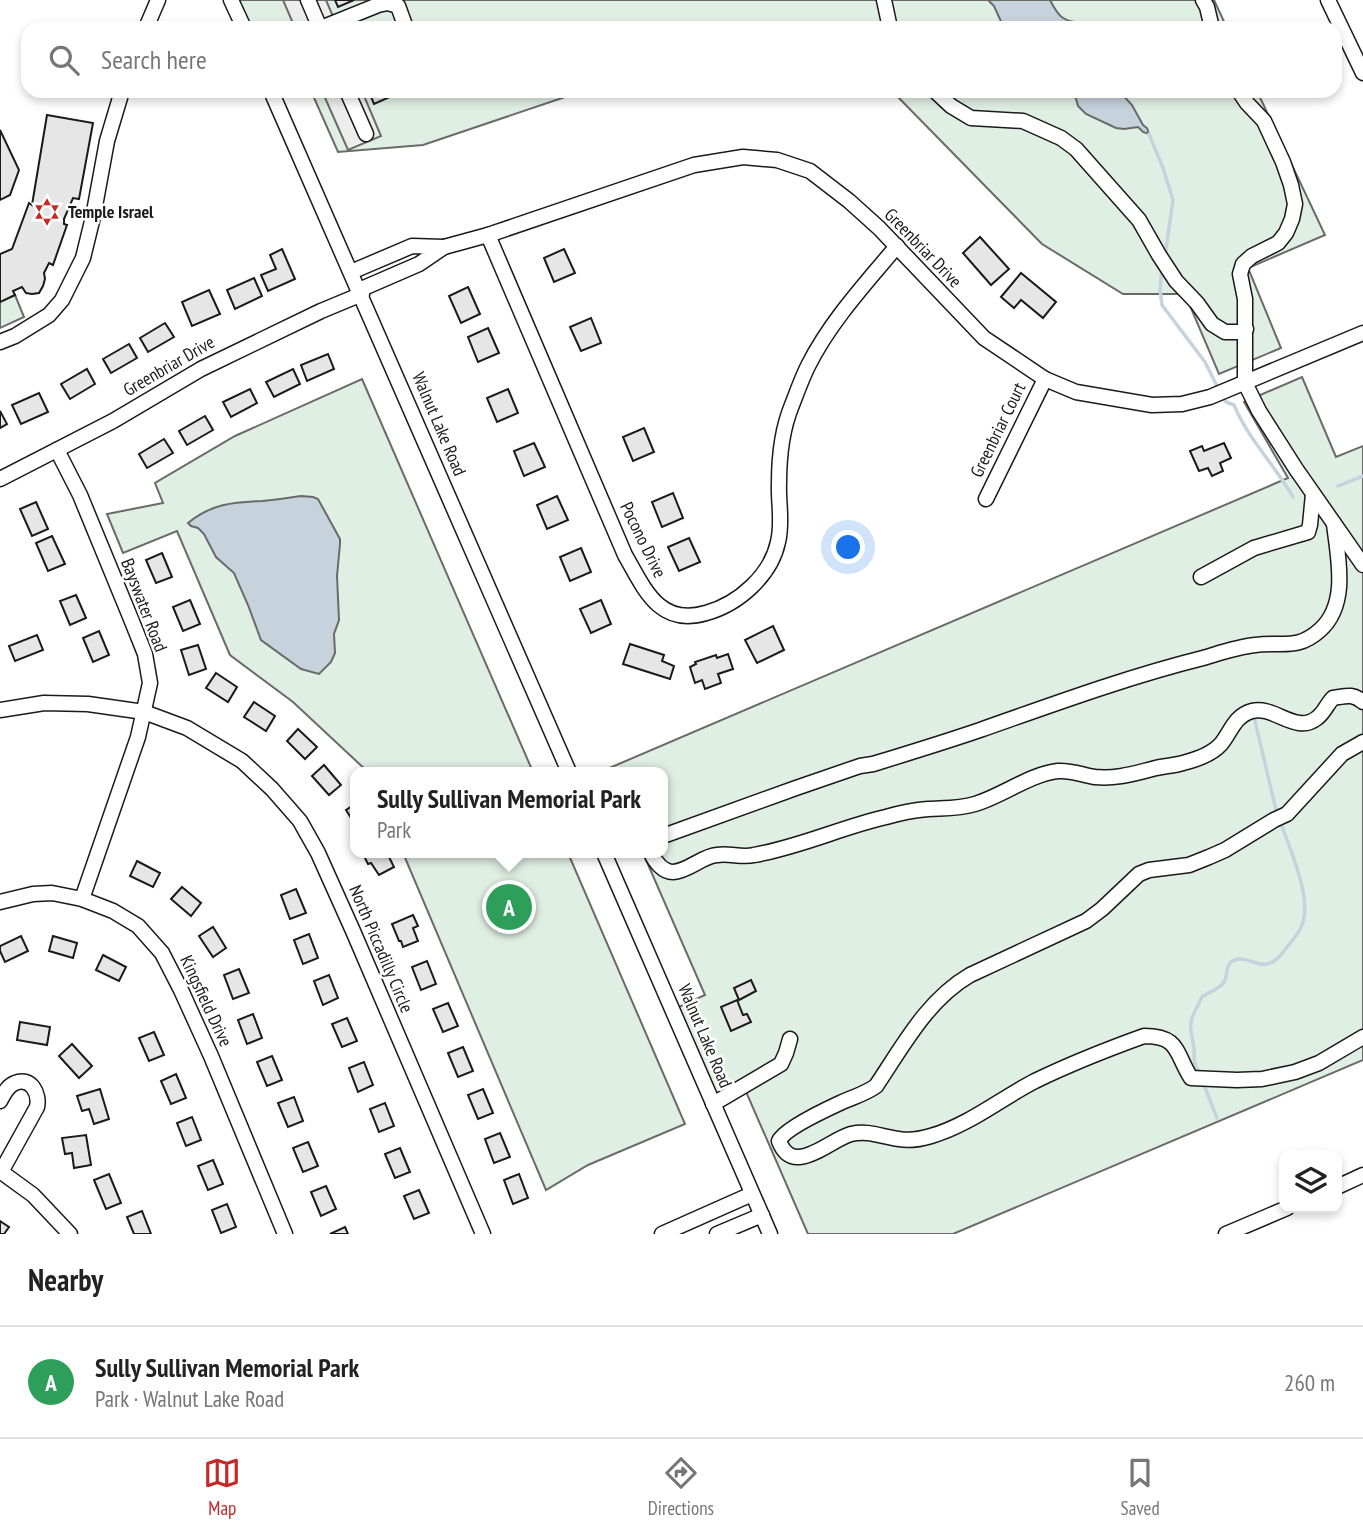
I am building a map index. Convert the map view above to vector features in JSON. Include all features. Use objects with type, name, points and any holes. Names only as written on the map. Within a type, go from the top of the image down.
[{"type":"street","points":[[231,0],[241,21]]},
{"type":"street","points":[[308,0],[318,21]]},
{"type":"street","points":[[884,0],[888,21]]},
{"type":"street","points":[[1203,0],[1210,21]]},
{"type":"street","points":[[1328,0],[1338,21]]},
{"type":"street","points":[[150,21],[160,1]]},
{"type":"street","points":[[338,21],[388,3],[398,6],[403,21]]},
{"type":"street","points":[[1342,29],[1363,73]]},
{"type":"street","points":[[0,342],[49,315],[62,300],[83,258],[107,141],[120,98]]},
{"type":"street","name":"Walnut Lake Road","points":[[274,98],[567,767]]},
{"type":"street","points":[[350,98],[366,134]]},
{"type":"street","points":[[942,98],[971,118],[1023,121],[1061,138],[1076,149],[1139,220],[1176,281],[1212,324],[1225,331],[1240,332],[1246,329]]},
{"type":"street","points":[[1244,98],[1264,121],[1283,162],[1295,204],[1286,233],[1278,243],[1242,264],[1240,274],[1245,299],[1246,329],[1245,383],[1259,411],[1363,565]]},
{"type":"street","name":"Greenbriar Drive","points":[[351,272],[412,246],[444,247],[488,235],[694,164],[744,157],[777,160],[810,172],[849,201],[897,246],[984,338],[1045,379],[1076,392],[1152,405],[1182,404],[1210,397],[1363,333]]},
{"type":"street","name":"Pocono Drive","points":[[488,235],[625,555],[657,605],[675,614],[692,616],[712,612],[732,602],[744,594],[766,571],[778,543],[781,449],[790,409],[809,365],[834,325],[897,246]]},
{"type":"street","name":"Greenbriar Drive","points":[[0,479],[113,421],[211,363],[419,264],[444,247]]},
{"type":"street","name":"Greenbriar Court","points":[[986,499],[1045,379]]},
{"type":"street","name":"Bayswater Road","points":[[57,450],[80,495],[145,654],[150,683],[138,737],[82,899]]},
{"type":"street","points":[[1201,577],[1254,548],[1308,532],[1313,494]]},
{"type":"street","points":[[668,834],[821,779],[1159,670],[1256,645],[1292,645],[1309,639],[1322,629],[1332,615],[1337,600],[1340,579],[1334,524]]},
{"type":"street","points":[[653,858],[662,868],[671,872],[679,871],[715,855],[756,855],[912,810],[957,809],[974,805],[1037,777],[1055,772],[1128,776],[1202,756],[1221,744],[1234,722],[1255,710],[1265,710],[1295,723],[1307,724],[1316,719],[1333,698],[1361,697]]},
{"type":"street","name":"North Piccadilly Circle","points":[[0,710],[44,702],[88,704],[144,712],[187,728],[242,761],[272,789],[300,821],[318,853],[483,1234]]},
{"type":"street","points":[[1363,729],[1287,814],[1217,853],[1189,864],[1139,874],[1086,921],[954,984],[915,1026],[876,1086],[782,1135],[779,1141],[781,1148],[794,1156],[803,1157],[810,1156],[848,1135],[863,1131],[899,1139],[928,1137],[945,1132],[1034,1082],[1144,1036],[1164,1037],[1171,1042],[1191,1078],[1237,1080],[1262,1079],[1295,1072],[1319,1063],[1363,1038]]},
{"type":"street","points":[[1342,754],[1363,742]]},
{"type":"street","name":"Walnut Lake Road","points":[[606,858],[770,1234]]},
{"type":"street","name":"Kingsfield Drive","points":[[0,902],[33,894],[52,893],[82,899],[113,911],[138,926],[162,953],[211,1056],[285,1234]]},
{"type":"street","points":[[713,1104],[781,1064],[790,1039]]},
{"type":"street","points":[[0,1101],[6,1089],[15,1082],[32,1085],[37,1092],[37,1107],[0,1172],[33,1195],[70,1234]]},
{"type":"street","points":[[1342,1184],[1363,1175]]},
{"type":"street","points":[[667,1233],[752,1194]]},
{"type":"street","points":[[1226,1234],[1279,1211]]},
{"type":"street","points":[[717,1234],[762,1215]]},
{"type":"green space","points":[[234,0],[1214,0],[1224,21],[244,21]]},
{"type":"green space","points":[[314,98],[562,98],[423,145],[338,152]]},
{"type":"green space","points":[[899,98],[1260,98],[1325,235],[1248,268],[1281,348],[1219,374],[1185,294],[1123,294],[1042,244]]},
{"type":"green space","points":[[15,295],[24,317],[0,328],[0,302]]},
{"type":"green space","points":[[1302,377],[1336,457],[1363,446],[1363,1060],[953,1234],[808,1234],[744,1087],[713,1100],[674,1009],[705,995],[645,858],[668,858],[668,767],[612,767],[1288,478],[1244,402]]},
{"type":"green space","points":[[362,379],[531,767],[363,767],[293,702],[230,655],[177,531],[123,553],[107,514],[163,503],[155,483],[235,436]]},
{"type":"green space","points":[[405,858],[570,858],[685,1124],[588,1165],[546,1190]]},
{"type":"shaded area","points":[[283,0],[326,0],[335,21],[292,21]]},
{"type":"shaded area","points":[[988,0],[1050,0],[1055,10],[1069,21],[1001,21]]},
{"type":"shaded area","points":[[325,98],[365,98],[381,136],[348,150]]},
{"type":"shaded area","points":[[1076,98],[1126,98],[1149,134],[1138,127],[1116,128],[1086,114],[1078,106]]},
{"type":"shaded area","points":[[301,496],[318,499],[340,539],[337,576],[339,620],[334,634],[335,653],[331,662],[319,674],[301,669],[261,640],[234,573],[216,557],[204,534],[188,523],[223,505]]},
{"type":"building","points":[[335,0],[354,0],[338,7]]},
{"type":"building","points":[[372,98],[388,98],[374,104]]},
{"type":"building","name":"Temple Israel","points":[[47,115],[93,123],[79,199],[73,198],[64,219],[64,224],[67,225],[53,265],[49,263],[44,273],[45,279],[39,293],[26,293],[22,287],[13,291],[15,295],[0,302],[0,254],[12,249],[29,203],[32,205]]},
{"type":"building","points":[[0,130],[19,170],[10,195],[0,200]]},
{"type":"building","points":[[980,237],[1009,269],[991,285],[963,253]]},
{"type":"building","points":[[282,249],[295,279],[268,291],[261,275],[276,269],[270,255]]},
{"type":"building","points":[[564,249],[575,273],[554,282],[544,258]]},
{"type":"building","points":[[1021,273],[1056,302],[1043,318],[1021,300],[1014,308],[1001,297]]},
{"type":"building","points":[[254,278],[262,296],[235,309],[227,290]]},
{"type":"building","points":[[468,287],[480,314],[461,323],[449,296]]},
{"type":"building","points":[[209,290],[220,314],[192,326],[182,302]]},
{"type":"building","points":[[591,318],[601,343],[581,351],[570,327]]},
{"type":"building","points":[[165,323],[174,337],[148,352],[140,338]]},
{"type":"building","points":[[488,328],[499,353],[478,362],[468,337]]},
{"type":"building","points":[[129,344],[137,358],[111,373],[103,359]]},
{"type":"building","points":[[328,354],[334,369],[307,381],[301,365]]},
{"type":"building","points":[[87,369],[95,384],[70,399],[61,384]]},
{"type":"building","points":[[293,369],[300,384],[274,397],[266,382]]},
{"type":"building","points":[[250,389],[257,403],[231,417],[223,402]]},
{"type":"building","points":[[508,389],[518,413],[497,422],[487,398]]},
{"type":"building","points":[[39,393],[48,412],[21,424],[12,405]]},
{"type":"building","points":[[0,411],[7,424],[0,428]]},
{"type":"building","points":[[205,416],[213,430],[187,445],[179,431]]},
{"type":"building","points":[[644,428],[654,452],[633,461],[623,437]]},
{"type":"building","points":[[164,439],[173,453],[147,468],[139,454]]},
{"type":"building","points":[[534,443],[545,467],[524,476],[514,451]]},
{"type":"building","points":[[1224,443],[1231,458],[1220,463],[1223,471],[1212,476],[1208,468],[1199,471],[1190,451],[1202,446],[1204,451]]},
{"type":"building","points":[[673,493],[683,518],[662,527],[652,502]]},
{"type":"building","points":[[557,496],[568,520],[547,529],[537,505]]},
{"type":"building","points":[[36,502],[48,529],[32,536],[20,509]]},
{"type":"building","points":[[52,536],[65,564],[48,571],[36,543]]},
{"type":"building","points":[[689,538],[700,562],[679,571],[668,547]]},
{"type":"building","points":[[581,548],[591,572],[570,581],[560,557]]},
{"type":"building","points":[[162,553],[172,577],[156,583],[146,560]]},
{"type":"building","points":[[76,595],[86,618],[70,625],[60,601]]},
{"type":"building","points":[[190,600],[200,624],[183,631],[173,607]]},
{"type":"building","points":[[601,600],[611,624],[591,633],[580,609]]},
{"type":"building","points":[[773,626],[784,650],[757,663],[745,640]]},
{"type":"building","points":[[99,631],[109,655],[93,662],[83,638]]},
{"type":"building","points":[[37,635],[43,650],[15,661],[9,646]]},
{"type":"building","points":[[630,644],[664,655],[662,661],[674,666],[670,679],[623,664]]},
{"type":"building","points":[[198,645],[206,669],[189,675],[181,650]]},
{"type":"building","points":[[728,654],[733,669],[718,674],[721,683],[705,689],[702,680],[695,683],[690,667],[696,664],[695,662]]},
{"type":"building","points":[[216,673],[237,687],[228,702],[206,688]]},
{"type":"building","points":[[254,702],[275,716],[266,731],[244,717]]},
{"type":"building","points":[[298,729],[317,747],[305,759],[287,741]]},
{"type":"building","points":[[324,765],[341,785],[329,795],[312,776]]},
{"type":"building","points":[[365,858],[390,858],[394,867],[379,875],[371,863],[368,864]]},
{"type":"building","points":[[137,861],[160,873],[153,887],[130,876]]},
{"type":"building","points":[[182,887],[201,903],[191,916],[171,899]]},
{"type":"building","points":[[296,889],[306,913],[290,919],[281,895]]},
{"type":"building","points":[[413,915],[418,926],[413,928],[418,941],[403,947],[392,924]]},
{"type":"building","points":[[213,927],[226,948],[213,957],[199,936]]},
{"type":"building","points":[[309,934],[318,958],[303,964],[294,940]]},
{"type":"building","points":[[21,936],[28,951],[5,962],[0,946]]},
{"type":"building","points":[[53,936],[77,943],[73,958],[49,951]]},
{"type":"building","points":[[103,955],[126,967],[119,981],[96,970]]},
{"type":"building","points":[[427,961],[436,984],[421,990],[412,967]]},
{"type":"building","points":[[239,969],[249,993],[233,999],[224,975]]},
{"type":"building","points":[[329,975],[338,998],[323,1005],[314,981]]},
{"type":"building","points":[[751,980],[756,991],[739,1000],[734,988]]},
{"type":"building","points":[[737,1000],[743,1015],[747,1014],[751,1022],[731,1031],[721,1007]]},
{"type":"building","points":[[448,1003],[458,1026],[443,1032],[433,1009]]},
{"type":"building","points":[[253,1014],[262,1038],[247,1044],[238,1020]]},
{"type":"building","points":[[347,1018],[357,1041],[342,1047],[332,1024]]},
{"type":"building","points":[[20,1022],[50,1027],[47,1045],[17,1040]]},
{"type":"building","points":[[154,1032],[164,1055],[149,1061],[139,1038]]},
{"type":"building","points":[[72,1044],[92,1066],[79,1078],[59,1056]]},
{"type":"building","points":[[463,1047],[473,1071],[458,1077],[448,1053]]},
{"type":"building","points":[[272,1056],[282,1080],[267,1086],[257,1062]]},
{"type":"building","points":[[364,1062],[373,1085],[358,1092],[349,1068]]},
{"type":"building","points":[[176,1074],[186,1098],[171,1104],[161,1081]]},
{"type":"building","points":[[100,1089],[109,1119],[94,1124],[89,1109],[82,1111],[77,1096]]},
{"type":"building","points":[[483,1089],[493,1113],[478,1119],[468,1095]]},
{"type":"building","points":[[294,1097],[303,1121],[288,1127],[278,1103]]},
{"type":"building","points":[[385,1103],[394,1126],[379,1132],[370,1109]]},
{"type":"building","points":[[192,1117],[201,1140],[186,1146],[177,1123]]},
{"type":"building","points":[[500,1133],[510,1157],[494,1163],[485,1139]]},
{"type":"building","points":[[86,1135],[91,1165],[74,1168],[72,1153],[65,1154],[62,1138]]},
{"type":"building","points":[[308,1142],[318,1166],[303,1172],[293,1148]]},
{"type":"building","points":[[400,1148],[410,1172],[395,1178],[385,1154]]},
{"type":"building","points":[[213,1160],[223,1184],[208,1190],[198,1166]]},
{"type":"building","points":[[109,1174],[121,1203],[106,1209],[94,1180]]},
{"type":"building","points":[[519,1174],[528,1198],[513,1204],[504,1180]]},
{"type":"building","points":[[326,1186],[336,1209],[321,1216],[311,1192]]},
{"type":"building","points":[[419,1190],[429,1213],[414,1219],[404,1196]]},
{"type":"building","points":[[227,1204],[236,1227],[221,1233],[212,1210]]},
{"type":"building","points":[[142,1211],[151,1234],[134,1234],[127,1217]]},
{"type":"building","points":[[0,1221],[9,1227],[4,1234],[0,1234]]},
{"type":"building","points":[[345,1227],[348,1234],[330,1234]]},
{"type":"waterway","points":[[1149,134],[1173,200],[1165,256]]},
{"type":"waterway","points":[[1162,267],[1162,305],[1205,362],[1218,388]]},
{"type":"waterway","points":[[1221,395],[1226,402],[1234,405],[1293,497]]},
{"type":"waterway","points":[[1338,486],[1363,476]]},
{"type":"waterway","points":[[1254,717],[1277,814]]},
{"type":"waterway","points":[[1200,1073],[1195,1063],[1191,1027],[1192,1018],[1202,997],[1222,985],[1229,964],[1235,960],[1244,959],[1263,964],[1276,960],[1302,925],[1305,914],[1302,888],[1280,821]]},
{"type":"waterway","points":[[1204,1085],[1217,1118]]},
{"type":"place","name":"Temple Israel","points":[[47,212]]},
{"type":"place","name":"Sully Sullivan Memorial Park","points":[[509,907]]}]
